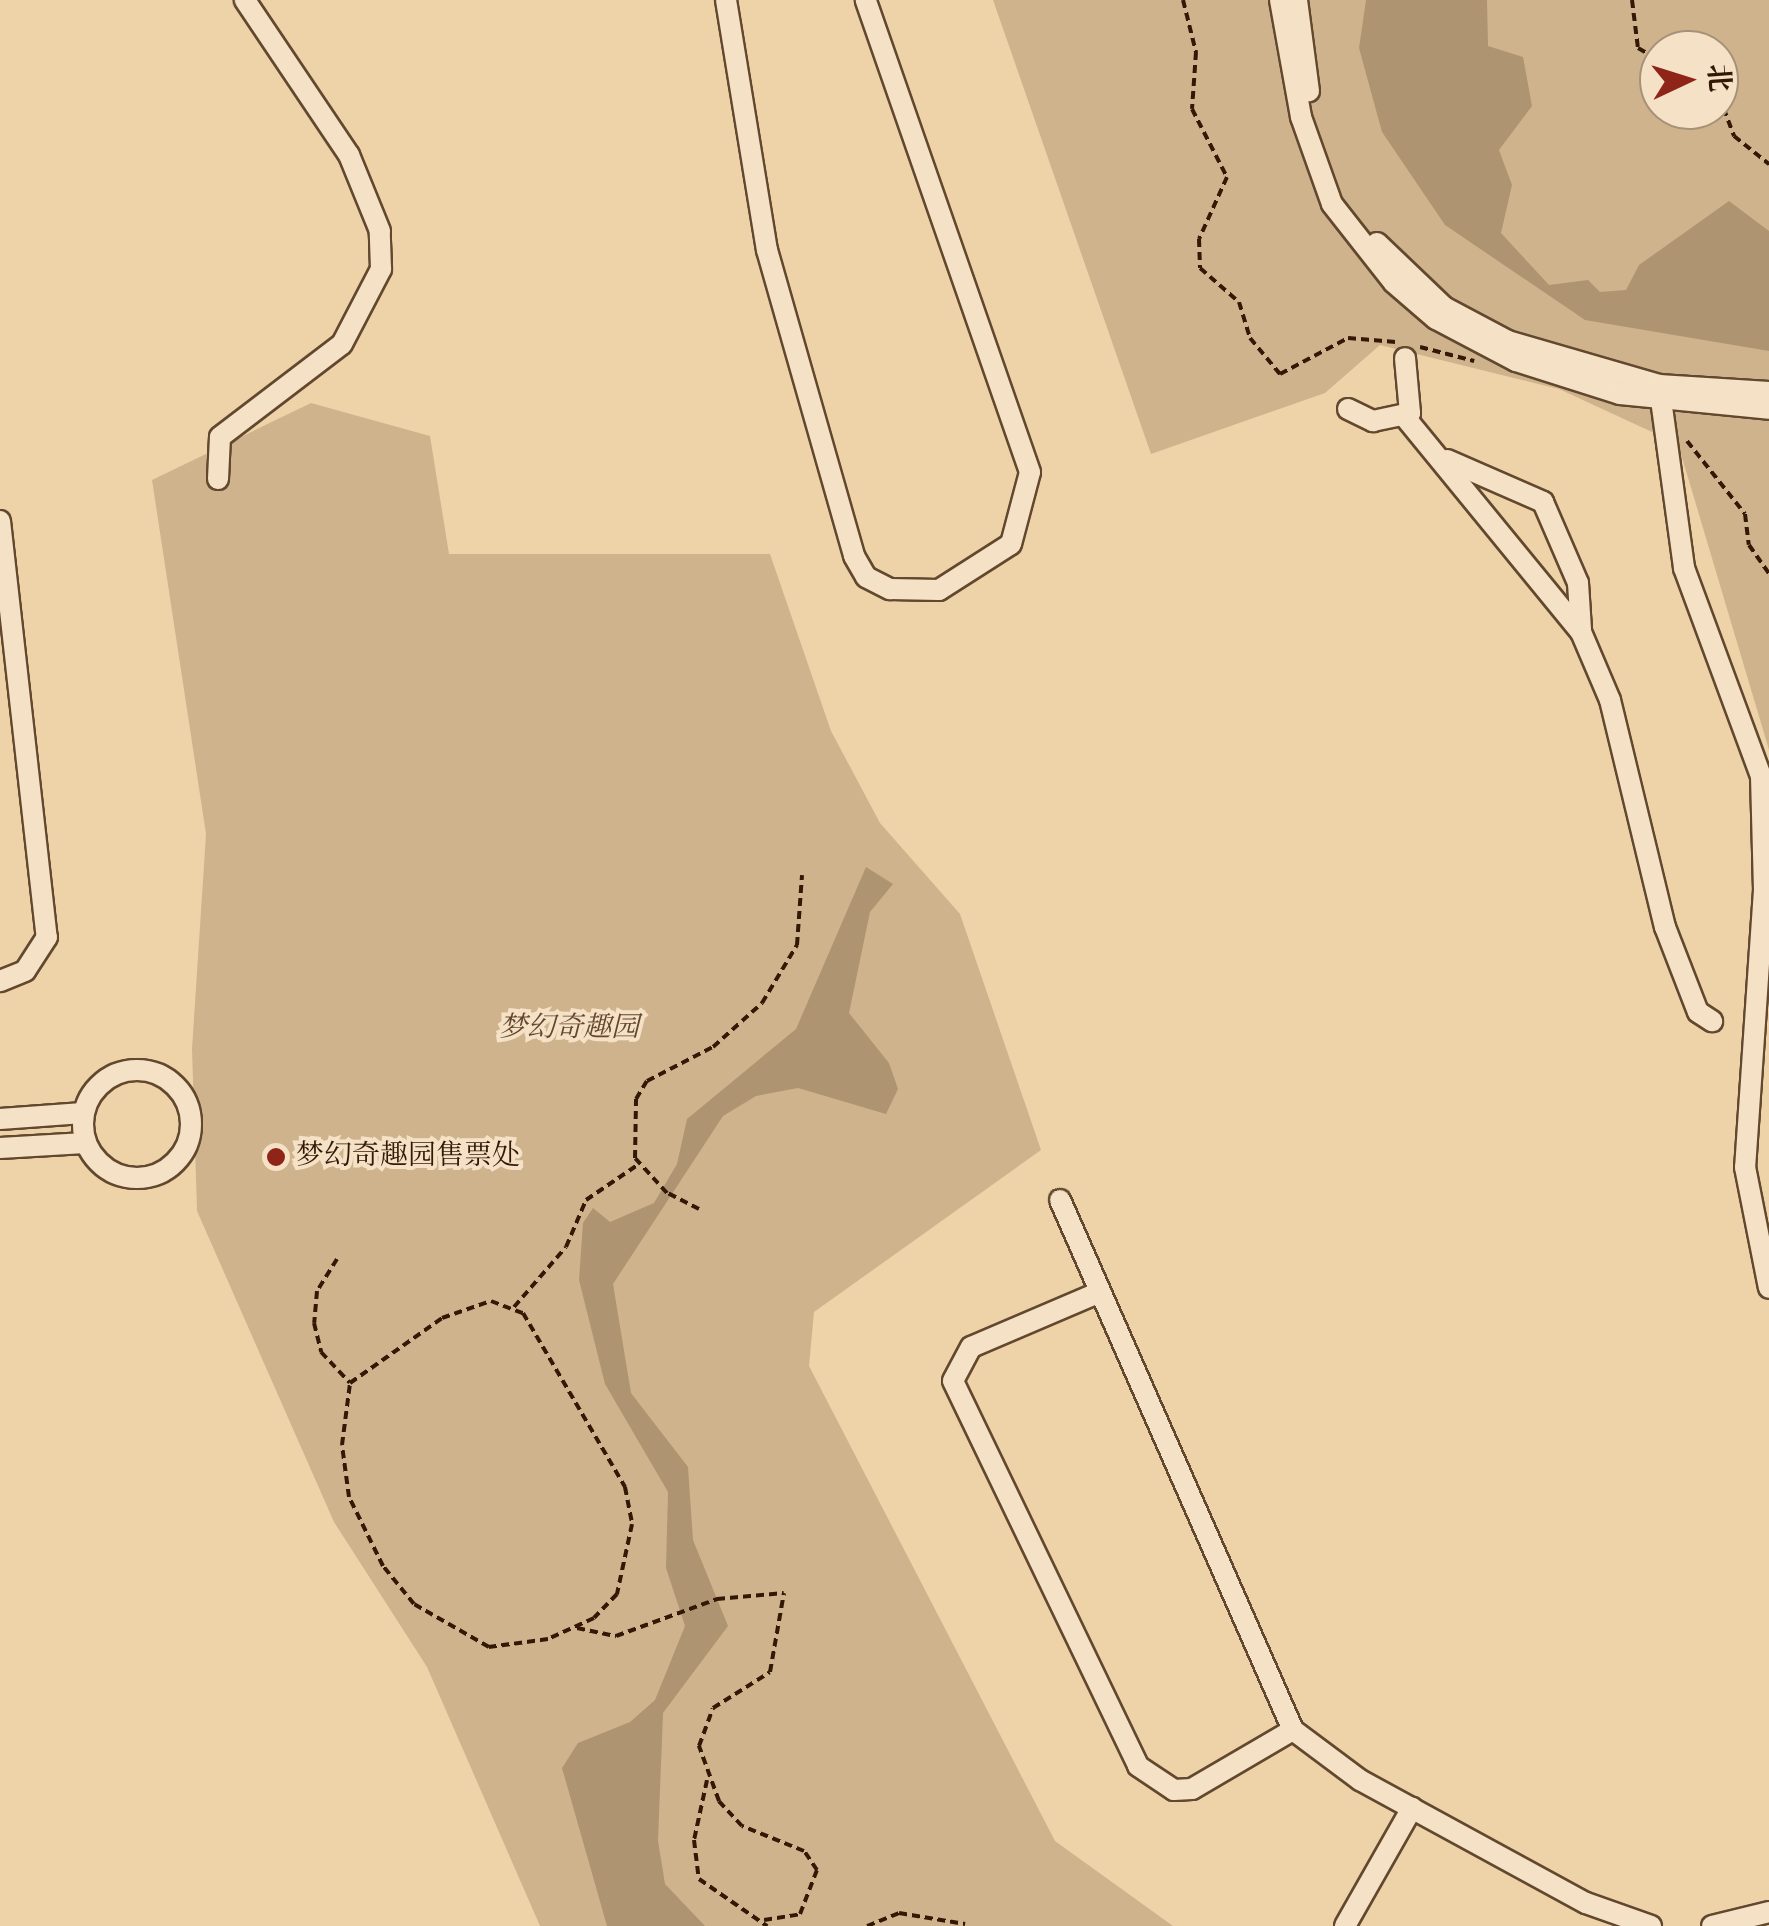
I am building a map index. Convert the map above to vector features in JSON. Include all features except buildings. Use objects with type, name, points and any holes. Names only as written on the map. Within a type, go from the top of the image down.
[{"type":"street","points":[[218,478],[220,438],[342,344],[382,269],[380,231],[348,155],[246,0]]},
{"type":"street","points":[[726,0],[767,250],[854,556],[866,577],[890,589],[940,590],[1010,544],[1030,472],[866,0]]},
{"type":"street","points":[[1280,0],[1301,117],[1332,204],[1394,283],[1478,344],[1660,393],[1769,409]]},
{"type":"street","points":[[1296,0],[1320,136],[1355,215],[1389,257],[1476,327],[1660,393],[1769,392]]},
{"type":"street","points":[[1404,416],[1415,391],[1405,358]]},
{"type":"street","points":[[1660,393],[1684,568],[1761,776],[1764,890],[1745,1166],[1769,1288]]},
{"type":"street","points":[[1348,408],[1372,421],[1404,416]]},
{"type":"street","points":[[1404,416],[1444,458],[1581,632],[1610,700],[1665,927],[1698,1012],[1712,1021]]},
{"type":"street","points":[[1444,458],[1543,502],[1578,582],[1581,632]]},
{"type":"street","points":[[0,521],[48,937],[25,971],[0,981]]},
{"type":"street","points":[[131,1069],[164,1076],[191,1120],[183,1154],[156,1176],[122,1177],[85,1142],[83,1113],[100,1084],[131,1069]]},
{"type":"street","points":[[0,1118],[83,1113]]},
{"type":"street","points":[[0,1148],[85,1142]]},
{"type":"street","points":[[1060,1200],[1293,1730],[1412,1808],[1586,1903],[1652,1926]]},
{"type":"street","points":[[1100,1292],[972,1347],[953,1381],[1138,1766],[1174,1790],[1192,1789],[1293,1730]]},
{"type":"street","points":[[1345,1926],[1412,1808]]},
{"type":"street","points":[[1712,1926],[1769,1912]]},
{"type":"path","points":[[1183,0],[1196,52],[1192,109],[1227,177],[1199,239],[1200,268],[1239,302],[1250,338],[1280,374],[1362,336],[1480,362]]},
{"type":"path","points":[[1632,0],[1639,49]]},
{"type":"path","points":[[1732,130],[1769,164]]},
{"type":"path","points":[[1665,428],[1680,432],[1745,514],[1749,545],[1769,574]]},
{"type":"path","points":[[639,1164],[636,1099],[647,1081],[713,1047],[762,1003],[796,945],[802,874]]},
{"type":"path","points":[[639,1164],[699,1209]]},
{"type":"path","points":[[514,1307],[566,1247],[586,1200],[639,1164]]},
{"type":"path","points":[[337,1259],[316,1291],[314,1323],[321,1352],[350,1383]]},
{"type":"path","points":[[491,1301],[514,1307],[628,1505],[616,1594],[574,1627],[489,1647],[414,1604],[348,1498],[342,1429],[350,1383],[442,1318],[491,1301]]},
{"type":"path","points":[[574,1627],[616,1636],[717,1599],[784,1593],[770,1672],[701,1726],[708,1777],[694,1840],[699,1878],[764,1920],[767,1926]]},
{"type":"path","points":[[708,1777],[742,1826],[804,1851],[817,1870],[800,1914],[764,1920]]},
{"type":"path","points":[[868,1926],[899,1912],[964,1924]]},
{"type":"green space","points":[[993,0],[1769,0],[1769,750],[1678,444],[1559,389],[1380,345],[1325,393],[1151,454]]},
{"type":"green space","name":"梦幻奇趣园","points":[[311,403],[430,436],[449,554],[770,554],[831,731],[880,823],[960,914],[1041,1150],[814,1312],[809,1366],[1055,1841],[1173,1926],[540,1926],[427,1667],[334,1522],[197,1211],[192,1049],[206,834],[152,480]]},
{"type":"shaded area","points":[[1366,0],[1487,0],[1488,46],[1523,57],[1532,106],[1499,150],[1512,185],[1501,233],[1549,285],[1588,280],[1600,292],[1626,290],[1639,265],[1729,201],[1769,231],[1769,351],[1585,320],[1445,225],[1382,132],[1359,48]]},
{"type":"shaded area","points":[[866,867],[893,884],[870,912],[849,1013],[889,1063],[898,1089],[886,1114],[798,1088],[756,1096],[723,1116],[613,1284],[631,1393],[688,1467],[693,1540],[728,1626],[663,1713],[658,1841],[665,1884],[705,1926],[607,1926],[562,1768],[578,1743],[630,1722],[655,1700],[685,1626],[666,1568],[668,1492],[605,1384],[579,1280],[583,1223],[593,1208],[610,1222],[654,1203],[677,1164],[687,1119],[796,1029]]},
{"type":"place","name":"梦幻奇趣园售票处","points":[[276,1157]]}]
